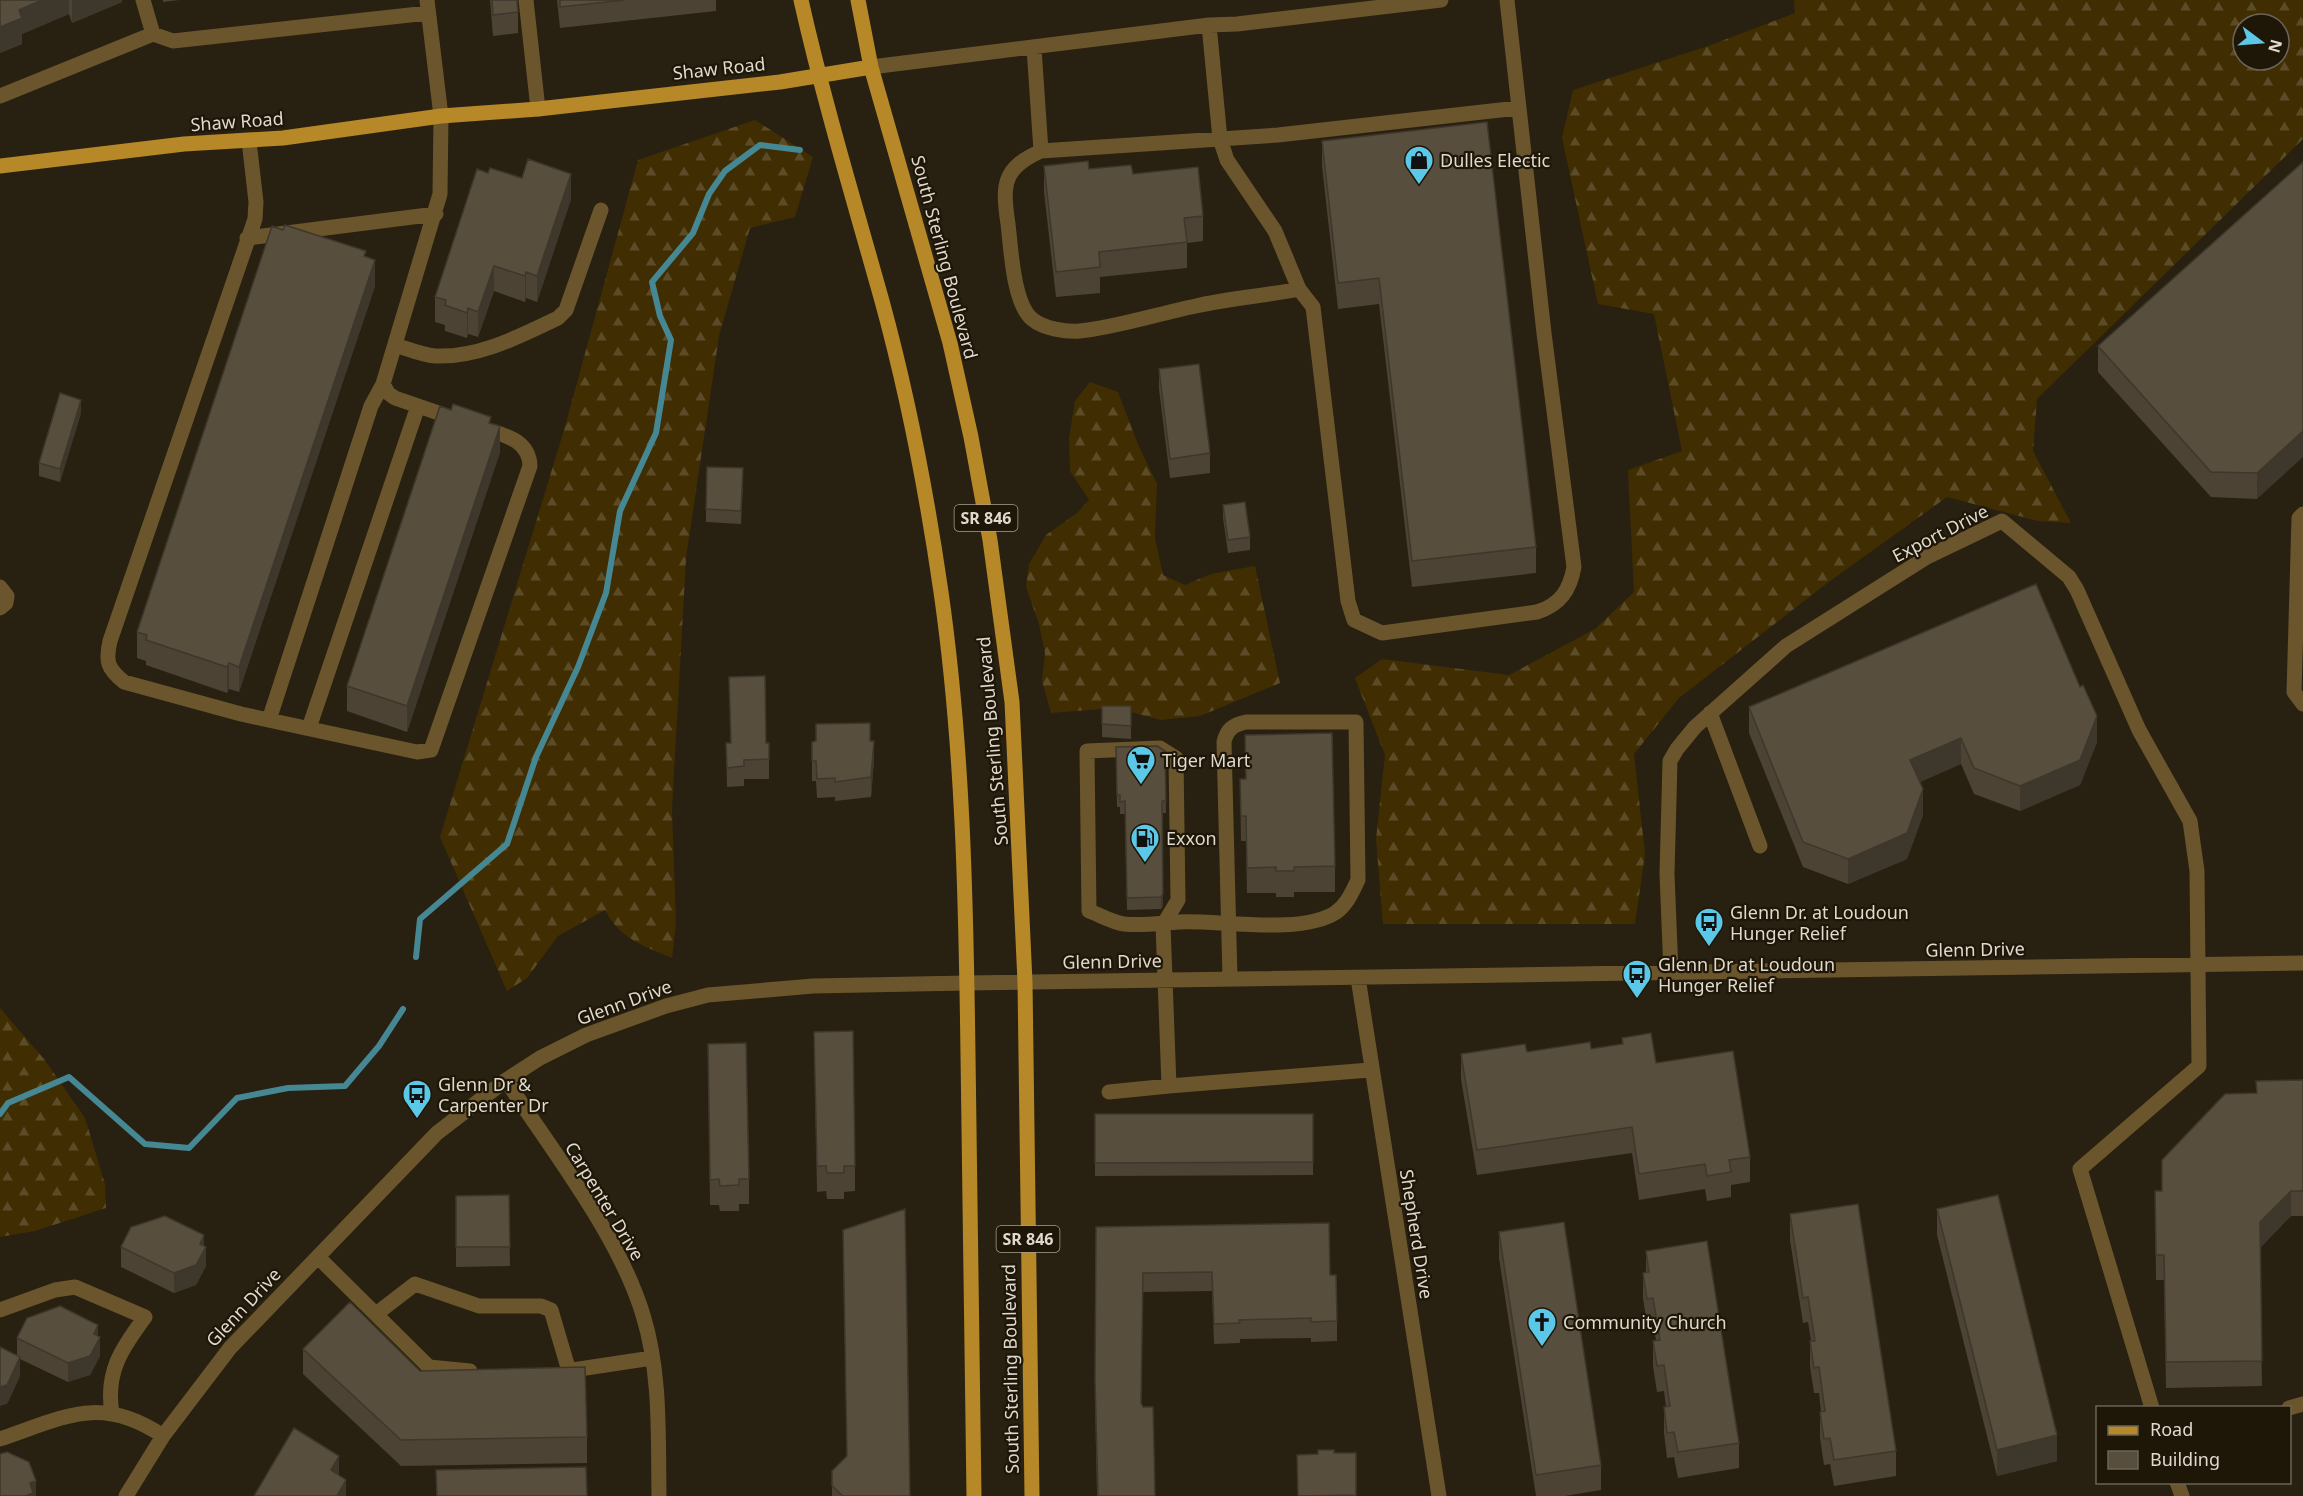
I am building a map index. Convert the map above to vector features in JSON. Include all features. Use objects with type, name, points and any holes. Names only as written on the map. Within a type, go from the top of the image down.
[{"type":"main road","name":"South Sterling Boulevard","points":[[801,0],[818,75],[883,303],[899,371],[941,592],[961,794],[967,982],[975,1496]]},
{"type":"main road","name":"South Sterling Boulevard","points":[[858,0],[871,67],[950,343],[971,437],[990,540],[1012,702],[1025,982],[1032,1496]]},
{"type":"main road","name":"Shaw Road","points":[[0,166],[184,144],[249,141],[441,116],[538,109],[871,67]]},
{"type":"street","points":[[142,0],[153,34]]},
{"type":"street","points":[[529,0],[538,109]]},
{"type":"street","name":"Shaw Road","points":[[871,67],[1209,25],[1237,24],[1441,0]]},
{"type":"street","points":[[1209,25],[1220,139],[1227,160],[1275,231],[1299,289],[1313,307],[1348,601],[1354,620],[1382,633],[1537,612],[1558,601],[1572,581],[1574,567],[1507,0]]},
{"type":"street","points":[[0,96],[153,34],[173,41],[427,7],[441,116],[440,194],[436,214],[383,384],[370,406],[269,720]]},
{"type":"street","points":[[1034,48],[1041,152]]},
{"type":"street","points":[[1299,289],[1216,302],[1080,331],[1055,329],[1032,319],[1025,309],[1017,287],[1004,198],[1009,176],[1018,162],[1041,152],[1278,135],[1518,108]]},
{"type":"street","points":[[249,141],[256,202],[255,219],[105,659],[110,671],[124,682],[269,720],[417,752],[431,750],[530,466],[530,456],[516,439],[395,398],[388,393],[383,384]]},
{"type":"street","points":[[395,345],[436,356],[462,353],[496,346],[558,318],[566,310],[601,210]]},
{"type":"street","points":[[247,238],[436,214]]},
{"type":"street","points":[[309,728],[418,406]]},
{"type":"street","points":[[2303,514],[2299,518],[2294,692],[2303,704]]},
{"type":"street","name":"Export Drive","points":[[1671,972],[1667,874],[1670,761],[1695,727],[1786,646],[1927,557],[2002,521],[2069,577],[2077,590],[2139,730],[2190,821],[2197,871],[2199,965]]},
{"type":"street","points":[[0,587],[7,596],[6,603],[0,608]]},
{"type":"street","points":[[1710,713],[1760,846]]},
{"type":"street","points":[[1169,1086],[1163,980],[1163,925],[1178,900],[1176,758],[1160,748],[1087,751],[1089,911],[1122,924],[1163,925],[1179,922],[1228,925],[1302,922],[1335,913],[1348,900],[1358,880],[1356,722],[1246,722],[1234,725],[1227,731],[1224,742],[1228,925],[1230,980]]},
{"type":"street","name":"Glenn Drive","points":[[126,1496],[163,1436],[228,1349],[437,1133],[506,1080],[540,1058],[586,1035],[666,1006],[708,995],[803,986],[967,982],[2303,963]]},
{"type":"street","points":[[2152,1406],[2080,1168],[2199,1066],[2199,965]]},
{"type":"street","name":"Shepherd Drive","points":[[1358,978],[1370,1070],[1439,1496]]},
{"type":"street","points":[[1109,1092],[1370,1070]]},
{"type":"street","name":"Carpenter Drive","points":[[506,1080],[624,1266],[643,1315],[657,1396],[659,1496]]},
{"type":"street","points":[[318,1257],[429,1367],[453,1371],[488,1371]]},
{"type":"street","points":[[376,1314],[415,1284],[479,1306],[541,1306],[551,1310],[569,1371]]},
{"type":"street","points":[[0,1310],[55,1290],[75,1287],[145,1317],[114,1365],[108,1393],[111,1413]]},
{"type":"street","points":[[546,1371],[569,1371],[652,1358]]},
{"type":"street","points":[[0,1439],[81,1411],[130,1417],[163,1436]]},
{"type":"green space","points":[[1794,0],[2303,0],[2303,139],[2037,399],[2033,451],[2071,523],[2038,521],[1947,497],[1826,584],[1679,698],[1634,754],[1645,854],[1635,924],[1383,924],[1376,839],[1385,755],[1355,678],[1382,659],[1509,675],[1595,629],[1634,592],[1628,470],[1682,451],[1654,314],[1598,304],[1562,138],[1573,90],[1708,46],[1795,13]]},
{"type":"green space","points":[[755,120],[813,157],[795,217],[750,228],[719,336],[686,558],[672,809],[676,923],[672,958],[625,935],[605,910],[558,936],[527,978],[507,991],[440,837],[564,430],[638,160]]},
{"type":"green space","points":[[1090,382],[1118,392],[1137,442],[1157,484],[1155,538],[1163,575],[1185,585],[1211,574],[1255,566],[1280,683],[1200,716],[1161,720],[1115,708],[1051,713],[1042,681],[1045,653],[1039,624],[1026,587],[1029,564],[1046,535],[1077,513],[1089,500],[1070,471],[1069,438],[1075,401]]},
{"type":"green space","points":[[0,1008],[44,1059],[85,1118],[105,1184],[106,1208],[35,1231],[0,1237]]},
{"type":"building","points":[[0,0],[42,0],[19,10],[22,18],[0,27]]},
{"type":"building","points":[[492,0],[517,0],[518,12],[493,15]]},
{"type":"building","points":[[560,0],[625,0],[560,7]]},
{"type":"building","points":[[1487,122],[1536,547],[1412,561],[1379,278],[1338,283],[1322,141]]},
{"type":"building","points":[[528,159],[571,174],[537,276],[526,272],[525,276],[494,266],[478,312],[468,308],[467,313],[445,305],[446,300],[435,297],[477,169],[488,173],[490,168],[522,178]]},
{"type":"building","points":[[1088,161],[1089,169],[1131,165],[1133,174],[1198,167],[1203,216],[1184,218],[1187,242],[1099,252],[1100,267],[1056,272],[1044,166]]},
{"type":"building","points":[[2303,162],[2303,431],[2257,473],[2211,472],[2098,346]]},
{"type":"building","points":[[285,225],[366,251],[364,256],[375,260],[239,667],[229,663],[227,667],[146,640],[147,635],[137,632],[272,226],[283,230]]},
{"type":"building","points":[[1199,364],[1210,453],[1170,459],[1159,369]]},
{"type":"building","points":[[60,393],[81,400],[60,469],[39,463]]},
{"type":"building","points":[[453,404],[491,417],[489,423],[500,426],[407,706],[347,686],[440,406],[451,410]]},
{"type":"building","points":[[707,467],[743,468],[741,511],[706,509]]},
{"type":"building","points":[[1245,502],[1250,537],[1228,540],[1223,505]]},
{"type":"building","points":[[2036,584],[2080,687],[2083,685],[2097,716],[2080,760],[2020,786],[1974,768],[1961,738],[1910,760],[1923,789],[1907,833],[1848,859],[1803,842],[1749,707]]},
{"type":"building","points":[[765,676],[766,743],[769,743],[769,759],[744,760],[744,766],[727,768],[726,743],[731,743],[729,677]]},
{"type":"building","points":[[1102,706],[1131,706],[1131,726],[1102,724]]},
{"type":"building","points":[[870,723],[870,741],[874,741],[871,777],[835,782],[835,778],[817,779],[816,761],[812,761],[812,742],[816,741],[816,724]]},
{"type":"building","points":[[1332,733],[1335,866],[1294,867],[1294,871],[1276,871],[1276,867],[1247,868],[1246,816],[1241,816],[1240,779],[1246,779],[1245,735]]},
{"type":"building","points":[[1157,746],[1165,751],[1166,801],[1162,801],[1163,894],[1161,897],[1127,898],[1125,801],[1120,802],[1120,795],[1117,795],[1116,747]]},
{"type":"building","points":[[853,1031],[855,1166],[844,1166],[844,1173],[827,1173],[826,1166],[817,1166],[814,1032]]},
{"type":"building","points":[[1651,1033],[1656,1063],[1733,1051],[1750,1157],[1729,1160],[1731,1172],[1707,1176],[1705,1164],[1639,1174],[1632,1127],[1477,1150],[1461,1054],[1525,1044],[1527,1052],[1590,1042],[1591,1049],[1623,1044],[1622,1038]]},
{"type":"building","points":[[746,1043],[749,1179],[739,1179],[739,1185],[720,1186],[719,1179],[710,1180],[708,1044]]},
{"type":"building","points":[[2303,1080],[2303,1191],[2291,1191],[2260,1222],[2262,1361],[2166,1362],[2164,1255],[2156,1255],[2155,1191],[2162,1191],[2162,1160],[2225,1094],[2257,1093],[2256,1081]]},
{"type":"building","points":[[1095,1114],[1313,1114],[1313,1162],[1095,1163]]},
{"type":"building","points":[[509,1195],[510,1247],[456,1247],[456,1196]]},
{"type":"building","points":[[1998,1195],[2057,1435],[1997,1450],[1937,1209]]},
{"type":"building","points":[[1858,1204],[1896,1451],[1834,1460],[1830,1438],[1824,1439],[1820,1412],[1825,1411],[1819,1367],[1814,1368],[1810,1341],[1815,1341],[1808,1297],[1803,1298],[1790,1214]]},
{"type":"building","points":[[905,1209],[910,1496],[843,1496],[832,1486],[832,1471],[847,1456],[843,1230]]},
{"type":"building","points":[[165,1216],[204,1235],[200,1244],[206,1247],[196,1265],[174,1273],[121,1247],[131,1227]]},
{"type":"building","points":[[1564,1222],[1601,1465],[1536,1475],[1499,1232]]},
{"type":"building","points":[[1329,1223],[1330,1275],[1336,1275],[1337,1321],[1311,1322],[1311,1318],[1239,1320],[1240,1323],[1214,1324],[1212,1272],[1143,1273],[1141,1403],[1143,1407],[1153,1407],[1155,1496],[1098,1496],[1095,1380],[1096,1227]]},
{"type":"building","points":[[1707,1241],[1739,1443],[1678,1452],[1674,1432],[1667,1433],[1664,1407],[1670,1406],[1664,1365],[1657,1366],[1653,1341],[1660,1340],[1653,1298],[1647,1299],[1643,1273],[1649,1272],[1646,1251]]},
{"type":"building","points":[[350,1302],[420,1371],[585,1367],[587,1437],[401,1440],[303,1349]]},
{"type":"building","points":[[60,1306],[98,1325],[94,1334],[100,1337],[90,1356],[68,1363],[17,1338],[27,1318]]},
{"type":"building","points":[[0,1347],[20,1357],[7,1385],[0,1387]]},
{"type":"building","points":[[294,1428],[339,1456],[331,1470],[346,1480],[337,1496],[254,1496]]},
{"type":"building","points":[[1318,1450],[1356,1453],[1356,1495],[1298,1496],[1297,1455],[1318,1454]]},
{"type":"building","points":[[7,1452],[29,1462],[36,1481],[30,1483],[33,1493],[25,1496],[0,1496],[0,1454]]},
{"type":"building","points":[[586,1467],[587,1496],[437,1496],[436,1470]]},
{"type":"waterway","points":[[416,957],[420,919],[507,844],[536,757],[578,667],[606,593],[620,511],[656,433],[671,340],[660,316],[652,282],[693,233],[709,194],[725,171],[760,145],[800,150]]},
{"type":"waterway","points":[[0,1114],[8,1103],[69,1077],[145,1144],[189,1148],[237,1098],[288,1088],[345,1086],[379,1046],[403,1009]]},
{"type":"place","name":"Dulles Electic","points":[[1419,186]]},
{"type":"place","name":"Tiger Mart","points":[[1141,786]]},
{"type":"place","name":"Exxon","points":[[1145,864]]},
{"type":"place","name":"Glenn Dr. at Loudoun Hunger Relief","points":[[1709,948]]},
{"type":"place","name":"Glenn Dr at Loudoun Hunger Relief","points":[[1637,1000]]},
{"type":"place","name":"Glenn Dr & Carpenter Dr","points":[[417,1120]]},
{"type":"place","name":"Community Church","points":[[1542,1348]]}]
